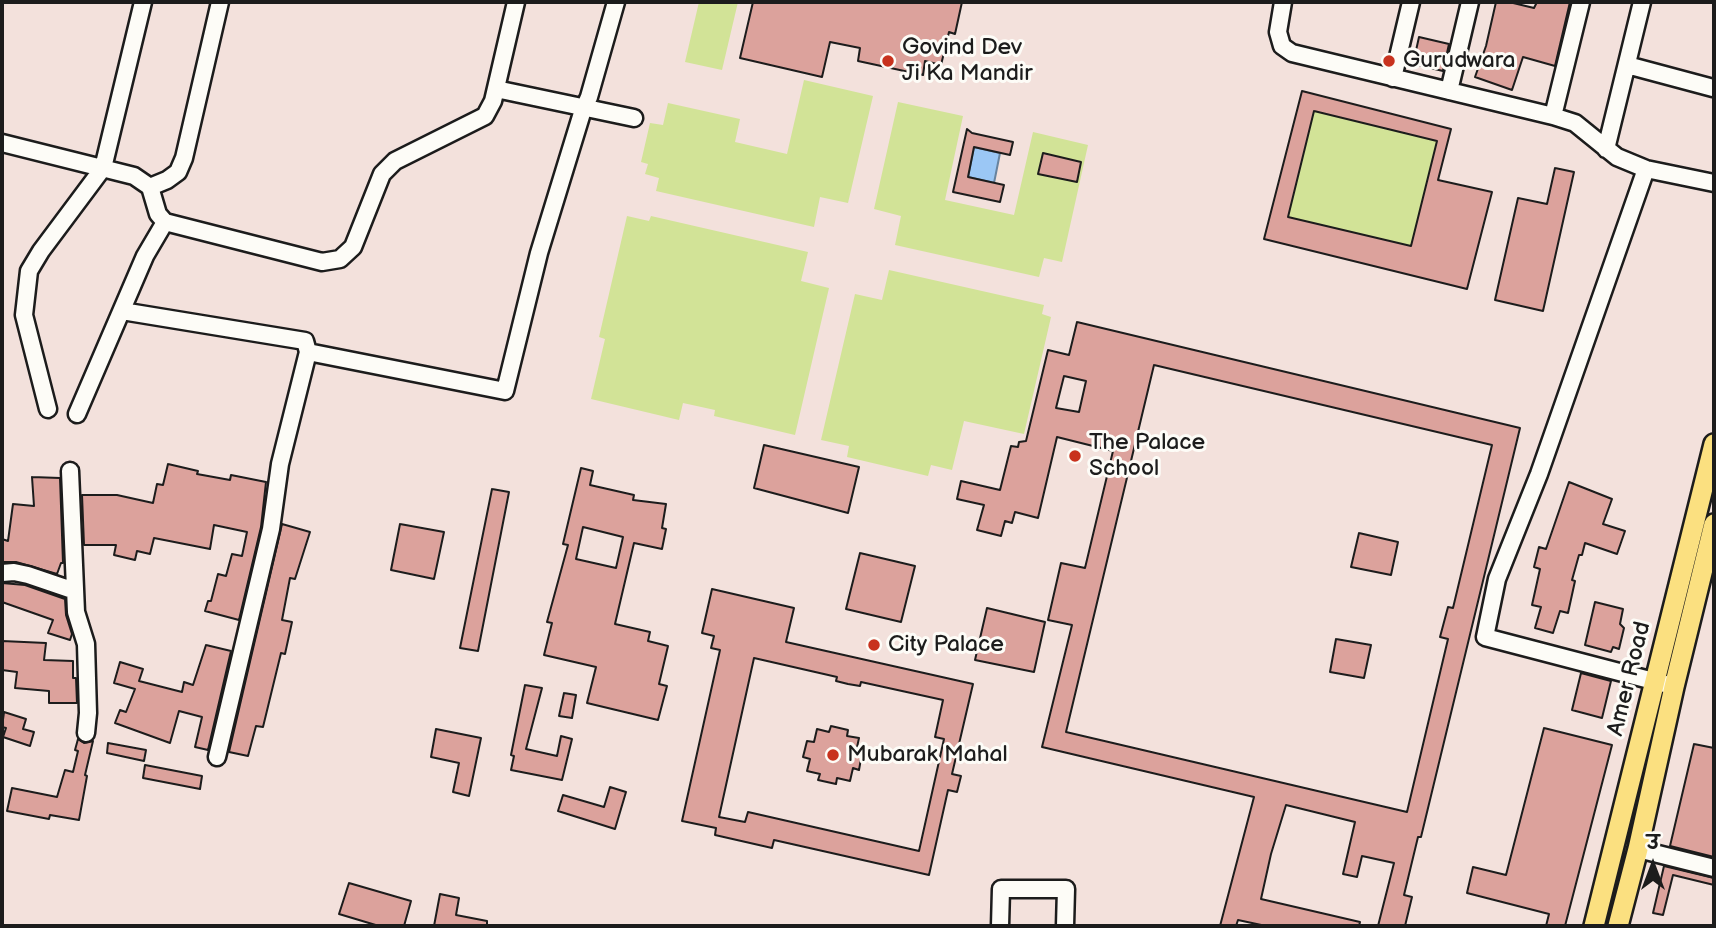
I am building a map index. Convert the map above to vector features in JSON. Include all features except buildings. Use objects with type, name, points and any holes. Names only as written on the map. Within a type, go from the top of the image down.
[{"type":"main road","name":"Amer Road","points":[[1618,926],[1638,849],[1709,523],[1714,444]]},
{"type":"main road","name":"Amer Road","points":[[1594,926],[1654,680],[1709,523]]},
{"type":"street","points":[[48,409],[24,315],[29,271],[103,169],[143,2]]},
{"type":"street","points":[[150,187],[178,172],[184,158],[220,2]]},
{"type":"street","points":[[2,143],[134,176],[150,187],[158,214],[166,222],[322,262],[340,259],[353,247],[382,174],[395,161],[485,116],[493,102],[516,2]]},
{"type":"street","points":[[308,352],[505,391],[539,253],[616,2]]},
{"type":"street","points":[[1283,2],[1278,32],[1282,46],[1292,53],[1553,116],[1575,123],[1616,157],[1646,169],[1714,183]]},
{"type":"street","points":[[1393,78],[1411,2]]},
{"type":"street","points":[[1449,91],[1470,2]]},
{"type":"street","points":[[1553,116],[1581,2]]},
{"type":"street","points":[[1606,149],[1642,2]]},
{"type":"street","points":[[1627,65],[1713,88]]},
{"type":"street","points":[[496,89],[634,118]]},
{"type":"street","points":[[1646,169],[1539,474],[1497,579],[1485,637],[1674,687]]},
{"type":"street","points":[[77,414],[145,256],[166,222]]},
{"type":"street","points":[[122,311],[305,341],[308,352],[280,464],[271,529],[217,757]]},
{"type":"street","points":[[69,471],[76,612],[86,644],[86,733]]},
{"type":"street","points":[[2,573],[28,575],[75,591]]},
{"type":"street","points":[[1638,849],[1714,868]]},
{"type":"street","points":[[1000,926],[1001,889],[1066,889],[1065,926]]},
{"type":"green space","points":[[699,2],[738,2],[722,70],[685,62]]},
{"type":"green space","points":[[804,80],[873,96],[848,203],[820,197],[814,227],[656,191],[659,178],[645,174],[648,164],[641,162],[650,123],[663,125],[668,103],[740,119],[735,142],[787,154]]},
{"type":"green space","points":[[898,102],[963,116],[945,200],[1014,215],[1033,132],[1088,145],[1062,262],[1044,258],[1039,277],[895,245],[901,216],[874,209]],"holes":[[[1043,153],[1081,162],[1077,182],[1038,174]]]},
{"type":"green space","points":[[1314,111],[1437,141],[1411,246],[1288,217]]},
{"type":"green space","points":[[627,216],[649,221],[651,216],[808,252],[801,281],[829,288],[795,435],[714,416],[715,410],[683,403],[679,420],[591,399],[605,339],[599,337]]},
{"type":"green space","points":[[889,270],[1044,305],[1042,314],[1051,317],[1024,434],[964,421],[952,470],[931,465],[928,476],[847,457],[849,446],[821,440],[855,294],[882,300]]},
{"type":"water","points":[[974,147],[1000,153],[994,183],[968,177]]},
{"type":"place","name":"Govind Dev Ji Ka Mandir","points":[[888,61]]},
{"type":"place","name":"Gurudwara","points":[[1389,61]]},
{"type":"place","name":"The Palace School","points":[[1075,456]]},
{"type":"place","name":"City Palace","points":[[874,645]]},
{"type":"place","name":"Mubarak Mahal","points":[[833,755]]}]
